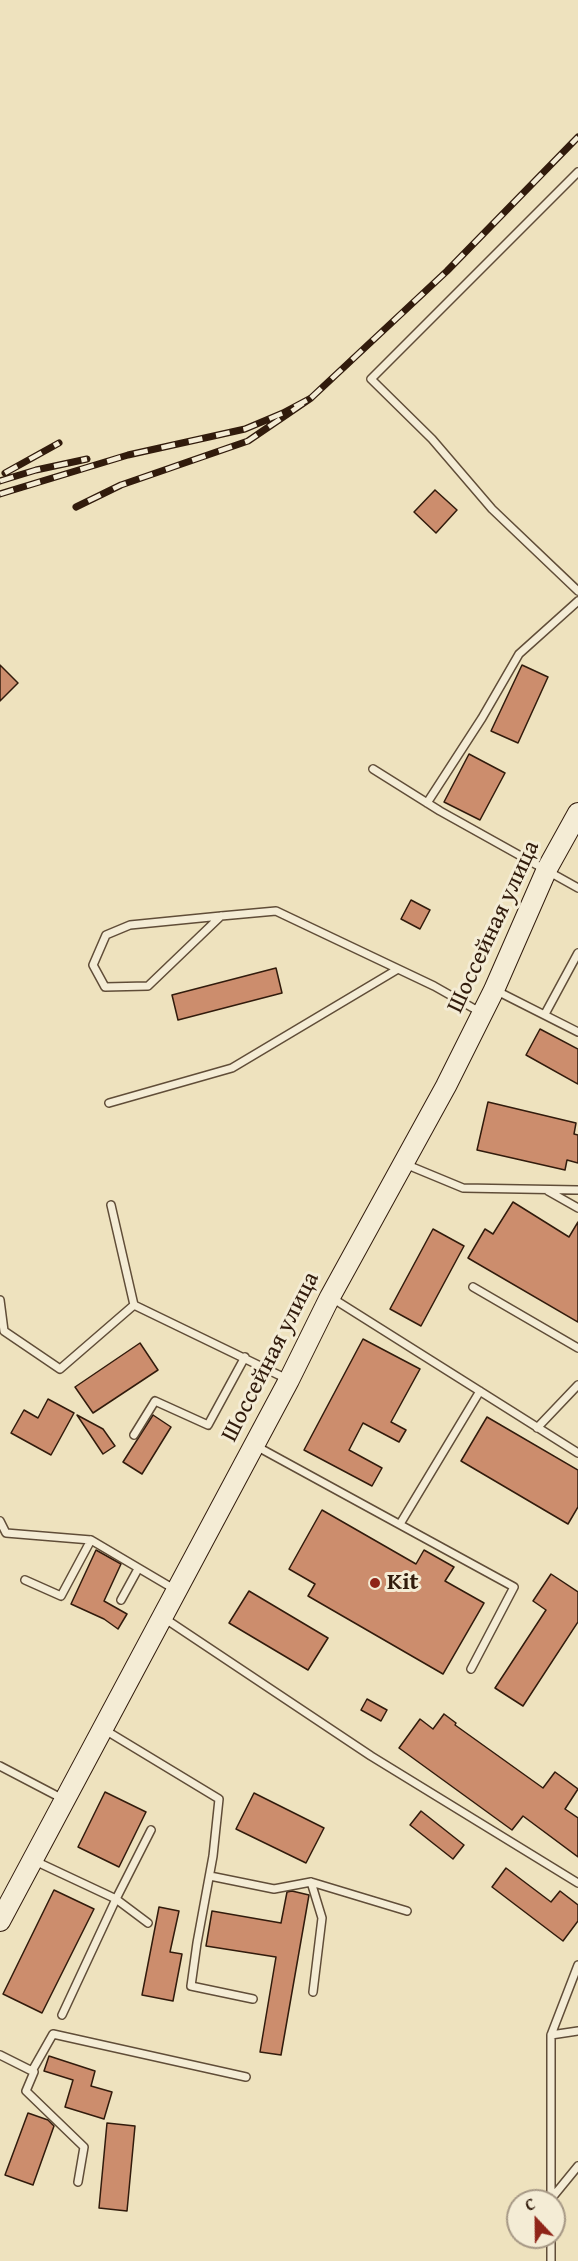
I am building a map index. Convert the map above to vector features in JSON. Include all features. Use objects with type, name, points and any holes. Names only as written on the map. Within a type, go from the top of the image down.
[{"type":"main road","name":"Шоссейная улица","points":[[0,1921],[289,1380],[330,1297],[405,1164],[495,990],[547,870],[578,813]]},
{"type":"lane","points":[[578,172],[371,379],[432,439],[492,509],[578,591]]},
{"type":"lane","points":[[427,803],[482,718],[519,654],[578,601]]},
{"type":"lane","points":[[373,769],[427,803],[578,888]]},
{"type":"lane","points":[[221,916],[148,986],[105,987],[93,965],[106,935],[130,925],[221,916],[276,911],[434,986],[482,1013]]},
{"type":"lane","points":[[545,1014],[578,953]]},
{"type":"lane","points":[[109,1102],[232,1068],[398,969]]},
{"type":"lane","points":[[495,990],[578,1032]]},
{"type":"lane","points":[[405,1164],[463,1188],[578,1190]]},
{"type":"lane","points":[[545,1189],[578,1208]]},
{"type":"lane","points":[[111,1205],[134,1305]]},
{"type":"lane","points":[[473,1287],[578,1348]]},
{"type":"lane","points":[[330,1297],[578,1453]]},
{"type":"lane","points":[[0,1300],[2,1330],[60,1369],[134,1305]]},
{"type":"lane","points":[[134,1305],[289,1380]]},
{"type":"lane","points":[[134,1435],[155,1401],[208,1425],[245,1357]]},
{"type":"lane","points":[[537,1428],[578,1385]]},
{"type":"lane","points":[[400,1524],[480,1391]]},
{"type":"lane","points":[[254,1445],[513,1587],[471,1669]]},
{"type":"lane","points":[[0,1521],[6,1533],[91,1540],[176,1591]]},
{"type":"lane","points":[[25,1580],[61,1596],[91,1540]]},
{"type":"lane","points":[[121,1600],[138,1569]]},
{"type":"lane","points":[[162,1617],[371,1756],[578,1883]]},
{"type":"lane","points":[[103,1729],[219,1799],[210,1876],[191,1986],[253,1999]]},
{"type":"lane","points":[[0,1766],[65,1800]]},
{"type":"lane","points":[[62,2015],[151,1830]]},
{"type":"lane","points":[[33,1860],[116,1899],[148,1923]]},
{"type":"lane","points":[[210,1876],[274,1889],[311,1882],[407,1911]]},
{"type":"lane","points":[[311,1882],[322,1918],[313,1992]]},
{"type":"lane","points":[[551,2189],[551,2035],[578,1965]]},
{"type":"lane","points":[[551,2035],[578,2031]]},
{"type":"lane","points":[[78,2182],[84,2147],[26,2091],[34,2072],[32,2071],[53,2034],[246,2077]]},
{"type":"lane","points":[[0,2055],[32,2071]]},
{"type":"lane","points":[[560,2189],[578,2166]]},
{"type":"building","points":[[435,490],[457,510],[436,533],[414,512]]},
{"type":"building","points":[[0,665],[18,683],[0,701]]},
{"type":"building","points":[[522,665],[548,677],[518,743],[491,731]]},
{"type":"building","points":[[469,754],[505,773],[480,820],[444,802]]},
{"type":"building","points":[[411,900],[430,910],[420,929],[401,919]]},
{"type":"building","points":[[276,968],[282,993],[178,1020],[172,995]]},
{"type":"building","points":[[540,1029],[578,1049],[578,1084],[526,1055]]},
{"type":"building","points":[[488,1102],[576,1123],[574,1134],[578,1135],[578,1163],[567,1160],[565,1170],[477,1150]]},
{"type":"building","points":[[513,1202],[569,1237],[578,1222],[578,1322],[468,1258],[485,1229],[493,1234]]},
{"type":"building","points":[[433,1229],[464,1246],[421,1326],[390,1309]]},
{"type":"building","points":[[363,1339],[420,1369],[391,1422],[406,1430],[399,1442],[363,1423],[349,1450],[382,1468],[372,1486],[304,1450]]},
{"type":"building","points":[[140,1343],[158,1370],[93,1413],[75,1387]]},
{"type":"building","points":[[48,1399],[74,1413],[51,1455],[11,1433],[24,1410],[38,1418]]},
{"type":"building","points":[[77,1415],[103,1429],[115,1446],[103,1454]]},
{"type":"building","points":[[153,1415],[171,1427],[142,1474],[123,1462]]},
{"type":"building","points":[[487,1417],[578,1470],[578,1507],[568,1524],[461,1461]]},
{"type":"building","points":[[322,1510],[416,1564],[424,1550],[454,1567],[445,1581],[484,1603],[443,1674],[308,1596],[315,1584],[289,1569]]},
{"type":"building","points":[[96,1550],[121,1564],[104,1601],[127,1614],[118,1629],[104,1619],[71,1604]]},
{"type":"building","points":[[551,1574],[578,1592],[578,1622],[523,1706],[495,1688],[546,1610],[533,1601]]},
{"type":"building","points":[[249,1591],[328,1638],[308,1670],[229,1623]]},
{"type":"building","points":[[367,1699],[387,1710],[381,1721],[361,1710]]},
{"type":"building","points":[[444,1714],[456,1723],[455,1725],[543,1788],[555,1772],[578,1789],[565,1809],[578,1818],[578,1857],[523,1816],[512,1830],[399,1748],[420,1719],[433,1729]]},
{"type":"building","points":[[105,1792],[146,1812],[119,1867],[78,1847]]},
{"type":"building","points":[[254,1793],[324,1828],[306,1863],[236,1829]]},
{"type":"building","points":[[421,1811],[464,1845],[453,1859],[410,1825]]},
{"type":"building","points":[[506,1868],[551,1902],[560,1891],[578,1905],[578,1921],[563,1941],[492,1887]]},
{"type":"building","points":[[54,1890],[94,1909],[42,2013],[3,1994]]},
{"type":"building","points":[[287,1892],[309,1895],[281,2055],[260,2052],[276,1957],[206,1946],[212,1911],[281,1923]]},
{"type":"building","points":[[159,1907],[179,1911],[170,1952],[182,1954],[173,2001],[142,1995]]},
{"type":"building","points":[[49,2056],[95,2071],[91,2086],[112,2092],[104,2119],[65,2107],[73,2080],[44,2071]]},
{"type":"building","points":[[28,2113],[48,2120],[54,2126],[33,2185],[5,2175]]},
{"type":"building","points":[[107,2123],[135,2126],[127,2211],[99,2208]]},
{"type":"railway","points":[[311,398],[447,271],[578,137]]},
{"type":"railway","points":[[0,494],[128,455],[245,429],[311,398],[248,441],[121,485],[76,507]]},
{"type":"railway","points":[[5,473],[59,443]]},
{"type":"railway","points":[[0,481],[36,470],[87,459]]},
{"type":"place","name":"Kit","points":[[375,1583]]}]
